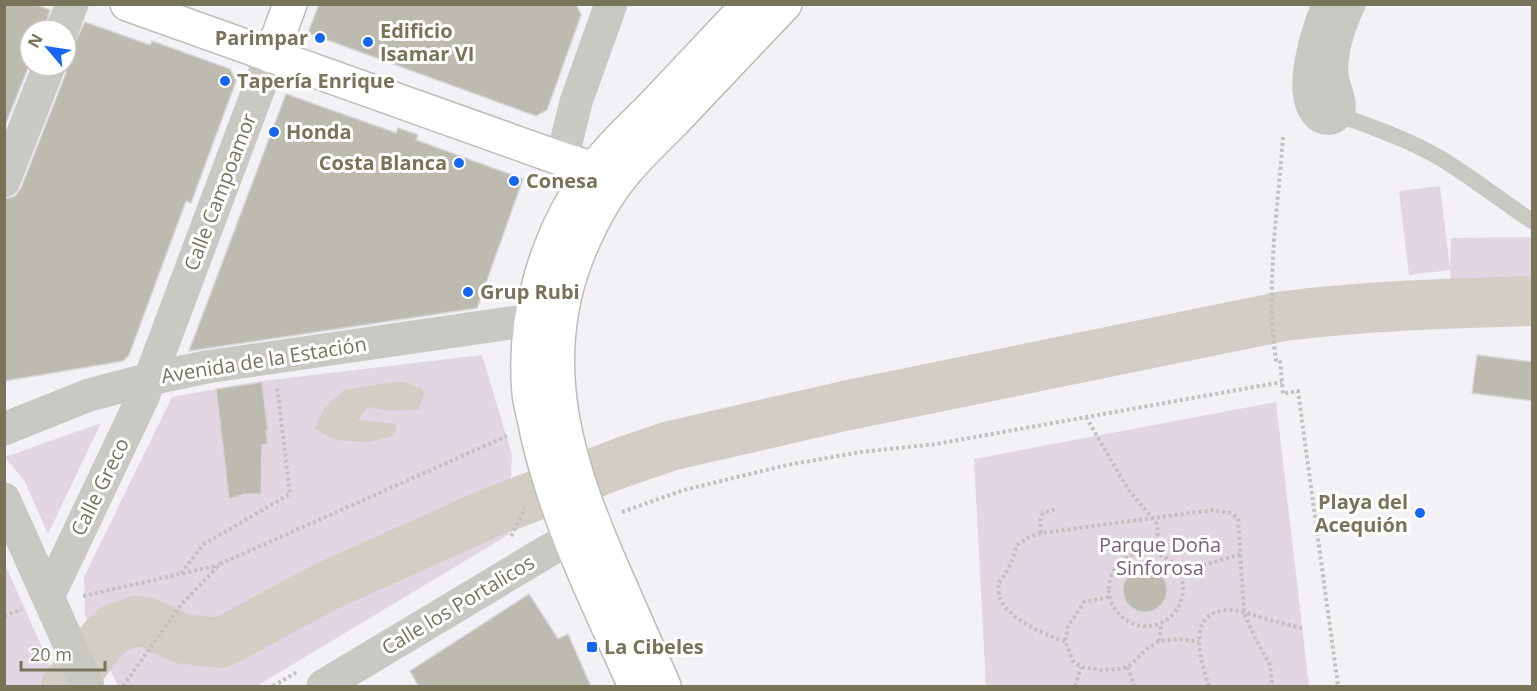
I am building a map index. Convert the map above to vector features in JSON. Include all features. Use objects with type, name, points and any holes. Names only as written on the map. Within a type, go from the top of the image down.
[{"type":"street","points":[[127,4],[562,159],[609,170]]},
{"type":"street","name":"Calle Campoamor","points":[[150,379],[290,4]]},
{"type":"street","points":[[610,4],[576,102],[525,320],[529,394],[551,486],[584,522],[664,687]]},
{"type":"street","points":[[534,422],[557,379],[560,316],[570,275],[584,236],[600,207],[609,170],[749,4]]},
{"type":"street","points":[[525,320],[543,269],[572,202],[785,4]]},
{"type":"street","points":[[1329,4],[1312,54],[1310,86],[1313,106],[1316,112],[1324,118],[1334,117],[1340,103],[1334,86],[1333,61],[1337,34],[1348,4]]},
{"type":"street","points":[[4,181],[44,78]]},
{"type":"street","name":"Avenida de la Estación","points":[[4,429],[89,395],[150,379],[218,365],[525,320]]},
{"type":"street","name":"Calle Greco","points":[[59,600],[150,379]]},
{"type":"street","points":[[4,499],[59,600],[88,687]]},
{"type":"street","points":[[584,522],[635,687]]},
{"type":"street","name":"Calle los Portalicos","points":[[323,687],[584,522]]},
{"type":"lane","points":[[1337,114],[1395,135],[1426,150],[1467,175],[1533,221]]},
{"type":"path","points":[[1283,137],[1272,290],[1273,346],[1276,360],[1280,360],[1283,394],[1298,391],[1338,687]]},
{"type":"path","points":[[181,573],[204,544],[290,494],[275,377]]},
{"type":"path","points":[[584,522],[684,490],[787,465],[861,452],[936,444],[1282,382]]},
{"type":"path","points":[[1086,417],[1128,489],[1153,518],[1158,538],[1154,552]]},
{"type":"path","points":[[59,600],[220,564],[534,422]]},
{"type":"path","points":[[1041,533],[1040,520],[1043,513],[1057,509]]},
{"type":"path","points":[[1065,641],[1029,626],[1011,613],[1000,598],[998,584],[1014,559],[1016,546],[1027,538],[1041,533],[1213,510],[1230,513],[1238,518],[1244,613],[1270,665],[1272,681],[1269,687]]},
{"type":"path","points":[[1144,552],[1154,552],[1165,556],[1180,572],[1184,593],[1176,612],[1159,625],[1138,626],[1120,616],[1109,597],[1112,576],[1124,559],[1144,552]]},
{"type":"path","points":[[1180,572],[1241,554]]},
{"type":"path","points":[[123,687],[180,606],[220,564]]},
{"type":"path","points":[[1109,597],[1084,602],[1068,626],[1065,641],[1073,661],[1081,667],[1102,670],[1128,667],[1159,641],[1179,639],[1199,642]]},
{"type":"path","points":[[1209,687],[1200,657],[1199,642],[1201,626],[1212,614],[1230,610],[1302,628]]},
{"type":"path","points":[[1159,625],[1161,628],[1159,641]]},
{"type":"path","points":[[1075,687],[1081,667]]},
{"type":"path","points":[[1128,667],[1134,687]]},
{"type":"green space","points":[[1440,186],[1450,269],[1451,238],[1532,237],[1532,279],[1451,280],[1450,270],[1409,275],[1399,191]]},
{"type":"green space","points":[[482,355],[512,455],[508,535],[257,686],[118,686],[85,615],[84,577],[172,397],[262,381]]},
{"type":"green space","name":"Parque Doña Sinforosa","points":[[1276,402],[1309,686],[986,686],[974,459]]},
{"type":"green space","points":[[101,423],[48,534],[24,480],[5,457]]},
{"type":"green space","points":[[5,564],[59,686],[5,686]]},
{"type":"shaded area","points":[[404,382],[422,389],[424,393],[419,409],[390,411],[368,407],[358,420],[396,424],[393,436],[369,442],[335,440],[315,429],[324,408],[344,390]]},
{"type":"building","points":[[4,4],[35,4],[50,10],[48,18],[18,18],[18,78],[24,78],[4,128]]},
{"type":"building","points":[[319,4],[576,4],[581,15],[547,110],[536,116],[308,33]]},
{"type":"building","points":[[85,22],[150,45],[152,41],[230,69],[236,81],[191,203],[186,201],[129,355],[123,361],[4,381],[4,199],[15,196],[21,188],[64,78],[78,78],[78,36]]},
{"type":"building","points":[[286,94],[396,133],[398,128],[418,135],[416,140],[523,179],[477,308],[189,351]]},
{"type":"building","points":[[1477,355],[1533,362],[1533,401],[1472,393]]},
{"type":"building","points":[[262,382],[268,444],[262,445],[261,494],[245,494],[229,499],[216,389]]},
{"type":"building","points":[[1145,568],[1154,569],[1161,574],[1166,581],[1166,599],[1161,606],[1154,611],[1145,612],[1136,611],[1129,606],[1124,599],[1123,590],[1124,581],[1129,574],[1136,569]]},
{"type":"building","points":[[529,594],[558,639],[568,634],[591,687],[419,687],[410,671]]},
{"type":"waterway","points":[[66,686],[105,637],[116,628],[136,621],[149,623],[183,639],[221,643],[327,586],[490,513],[670,446],[844,406],[1284,316],[1408,306],[1532,301]]},
{"type":"place","name":"Parimpar","points":[[320,38]]},
{"type":"place","name":"Edificio Isamar VI","points":[[368,42]]},
{"type":"place","name":"Tapería Enrique","points":[[225,81]]},
{"type":"place","name":"Honda","points":[[274,132]]},
{"type":"place","name":"Costa Blanca","points":[[459,163]]},
{"type":"place","name":"Conesa","points":[[514,181]]},
{"type":"place","name":"Grup Rubi","points":[[468,292]]},
{"type":"place","name":"Playa del Acequión","points":[[1420,513]]},
{"type":"place","name":"La Cibeles","points":[[592,647]]}]
